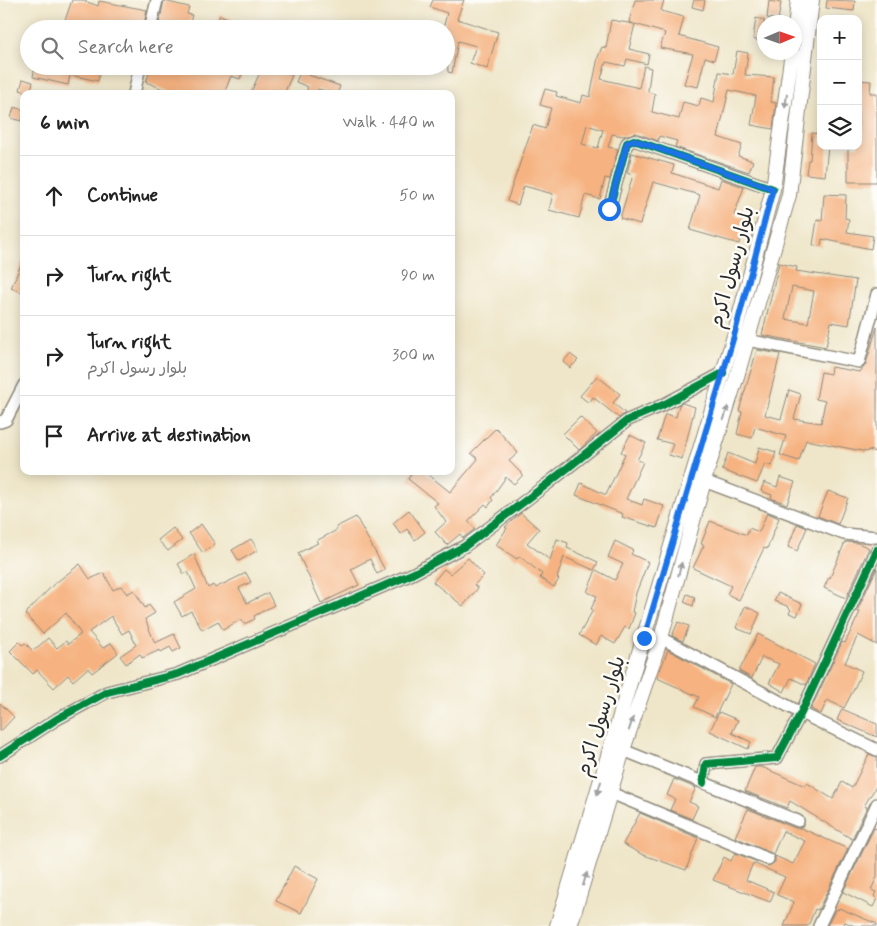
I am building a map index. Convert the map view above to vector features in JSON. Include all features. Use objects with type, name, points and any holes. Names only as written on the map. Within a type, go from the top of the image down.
[{"type":"main road","points":[[796,15],[798,0]]},
{"type":"main road","name":"بلوار رسول اکرم","points":[[570,926],[623,750],[661,638],[704,481],[738,376],[746,340],[789,195],[812,0]]},
{"type":"main road","name":"بلوار رسول اکرم","points":[[557,926],[723,373],[773,189],[791,60]]},
{"type":"main road","points":[[723,373],[738,376]]},
{"type":"street","points":[[152,20],[157,0]]},
{"type":"street","points":[[135,90],[138,75]]},
{"type":"street","points":[[609,209],[627,143],[634,140],[773,189]]},
{"type":"street","points":[[746,340],[859,362],[877,294]]},
{"type":"street","points":[[0,756],[58,719],[107,692],[178,674],[412,574],[465,546],[628,420],[663,405],[723,373]]},
{"type":"street","points":[[0,422],[6,420],[20,393]]},
{"type":"street","points":[[704,481],[844,534],[877,537]]},
{"type":"street","points":[[703,783],[706,764],[776,758],[801,713],[877,550]]},
{"type":"street","points":[[661,638],[801,713],[877,750]]},
{"type":"street","points":[[623,750],[798,821]]},
{"type":"street","points":[[611,793],[768,859]]},
{"type":"street","points":[[819,926],[874,818],[877,804]]},
{"type":"building","points":[[72,0],[82,0],[98,6],[99,1],[147,10],[145,20],[65,20]]},
{"type":"building","points":[[433,0],[464,0],[457,19],[498,32],[487,69],[470,63],[476,46],[458,41],[455,57],[455,20],[445,20],[447,13],[430,7]]},
{"type":"building","points":[[635,0],[664,0],[661,11],[684,17],[679,36],[718,47],[714,60],[705,57],[698,87],[684,84],[693,54],[660,48],[665,33],[635,24],[629,49],[649,54],[647,64],[627,59],[625,66],[606,62],[601,79],[639,88],[644,66],[651,68],[648,92],[655,94],[652,112],[679,119],[683,102],[699,106],[701,98],[714,102],[719,72],[733,74],[737,51],[748,53],[745,75],[774,77],[771,102],[776,103],[773,129],[751,125],[756,96],[729,90],[718,137],[742,145],[738,156],[753,161],[749,172],[675,147],[677,141],[659,136],[658,141],[636,133],[623,136],[612,134],[608,147],[618,149],[610,179],[605,178],[600,199],[585,195],[579,218],[549,210],[553,194],[524,186],[518,205],[507,201],[533,125],[545,129],[551,108],[540,105],[545,89],[557,92],[556,96],[581,103],[583,95],[590,97],[598,57],[602,47],[606,48],[611,20],[634,24],[629,22]],"holes":[[[587,125],[603,130],[598,148],[582,144]]]},
{"type":"building","points":[[694,0],[705,0],[703,10],[692,7]]},
{"type":"building","points":[[827,0],[855,1],[854,11],[826,8]]},
{"type":"building","points":[[164,1],[189,7],[187,14],[192,15],[191,20],[160,20]]},
{"type":"building","points":[[769,1],[781,3],[779,15],[767,15]]},
{"type":"building","points":[[220,15],[233,20],[218,20]]},
{"type":"building","points":[[756,18],[757,40],[753,39]]},
{"type":"building","points":[[33,75],[70,75],[68,85],[33,77]]},
{"type":"building","points":[[70,75],[99,75],[98,81]]},
{"type":"building","points":[[148,75],[242,75],[240,79],[231,76],[226,90],[165,90],[146,82]]},
{"type":"building","points":[[259,75],[292,75],[286,90],[252,90]]},
{"type":"building","points":[[299,75],[309,75],[340,86],[338,90],[307,90],[308,87],[296,82]]},
{"type":"building","points":[[23,79],[33,82],[31,90],[20,90]]},
{"type":"building","points":[[862,80],[871,81],[870,93],[877,93],[877,182],[848,182],[848,150],[862,150]]},
{"type":"building","points":[[14,107],[20,109],[20,120],[11,118]]},
{"type":"building","points":[[812,133],[817,134],[817,150],[828,150],[825,176],[806,174],[808,160],[810,160]]},
{"type":"building","points":[[632,153],[674,165],[672,173],[718,188],[721,179],[744,187],[734,215],[746,218],[739,244],[690,230],[700,195],[653,182],[640,224],[620,218],[633,175],[627,173]]},
{"type":"building","points":[[824,194],[846,195],[845,218],[849,219],[847,232],[873,236],[871,249],[822,239],[821,246],[813,245],[817,220],[822,221]]},
{"type":"building","points":[[779,263],[797,267],[796,271],[856,280],[849,325],[831,322],[826,347],[762,335]],"holes":[[[792,287],[814,291],[808,323],[785,319]]]},
{"type":"building","points":[[20,267],[20,291],[11,288]]},
{"type":"building","points":[[877,327],[877,452],[868,450],[867,452],[806,440],[799,461],[780,455],[786,436],[755,427],[752,438],[737,434],[742,412],[739,411],[757,350],[780,354],[765,415],[781,419],[789,390],[801,394],[794,419],[821,423],[825,401],[816,399],[821,372],[830,374],[831,367],[860,372],[866,364]]},
{"type":"building","points":[[570,354],[578,360],[570,368],[563,362]]},
{"type":"building","points":[[597,376],[620,394],[613,403],[625,413],[619,418],[593,397],[589,403],[580,396]]},
{"type":"building","points":[[682,403],[695,407],[682,459],[669,455],[673,444],[657,440],[665,414],[676,417],[679,405]]},
{"type":"building","points":[[580,417],[597,433],[579,450],[563,434]]},
{"type":"building","points":[[496,428],[518,453],[509,461],[523,475],[514,484],[506,477],[491,498],[493,500],[488,507],[485,504],[468,521],[475,529],[463,538],[460,534],[447,545],[435,532],[446,522],[434,506],[438,503],[408,479],[410,475],[429,475],[450,492],[478,459],[471,453]]},
{"type":"building","points":[[630,435],[646,443],[637,460],[643,462],[626,499],[642,505],[644,499],[664,506],[657,528],[622,517],[623,514],[576,495],[581,483],[606,495],[625,454],[621,452]]},
{"type":"building","points":[[759,447],[776,452],[772,466],[765,464],[757,483],[722,470],[728,453],[755,464]]},
{"type":"building","points":[[780,477],[795,482],[787,504],[771,498],[772,495],[761,491],[764,482],[777,487]]},
{"type":"building","points":[[828,491],[848,498],[838,524],[818,516]]},
{"type":"building","points":[[409,510],[425,532],[415,540],[407,529],[401,534],[393,523]]},
{"type":"building","points":[[521,513],[539,529],[527,543],[550,560],[557,539],[568,543],[567,548],[598,562],[594,570],[564,557],[557,578],[559,579],[554,587],[540,578],[542,574],[519,556],[517,559],[496,545],[507,528],[505,527]]},
{"type":"building","points":[[767,513],[779,518],[767,549],[764,548],[739,600],[727,594],[731,586],[693,568],[704,545],[701,544],[710,521],[747,535],[749,528],[759,532]]},
{"type":"building","points":[[356,517],[385,570],[377,574],[370,559],[351,569],[359,585],[321,603],[298,553],[318,543],[316,541],[337,530],[336,527]]},
{"type":"building","points":[[201,524],[215,544],[203,553],[189,533]]},
{"type":"building","points":[[797,524],[807,528],[797,551],[788,547]]},
{"type":"building","points":[[173,528],[182,540],[168,551],[158,540]]},
{"type":"building","points":[[251,539],[258,550],[239,561],[232,550]]},
{"type":"building","points":[[615,541],[633,550],[631,554],[648,562],[636,593],[632,612],[635,613],[629,629],[625,627],[615,644],[601,636],[596,645],[579,635],[593,610],[591,609],[597,596],[587,592],[596,570],[615,580],[623,564],[608,557]]},
{"type":"building","points":[[845,542],[858,543],[869,548],[846,598],[824,588]]},
{"type":"building","points":[[194,554],[208,588],[213,585],[215,588],[246,573],[251,582],[239,588],[247,603],[268,593],[274,605],[254,616],[255,619],[244,624],[241,619],[223,630],[218,621],[202,630],[191,611],[182,616],[174,602],[196,589],[188,572],[184,574],[178,564]]},
{"type":"building","points":[[468,558],[484,575],[474,585],[478,588],[463,606],[433,582],[444,569],[450,574]]},
{"type":"building","points":[[80,564],[90,579],[104,573],[113,590],[121,586],[127,594],[134,590],[145,608],[149,605],[155,613],[145,619],[155,643],[174,634],[181,648],[173,652],[170,647],[142,658],[140,654],[126,664],[120,656],[136,645],[129,630],[122,634],[111,616],[89,632],[103,648],[111,643],[118,653],[92,673],[88,668],[73,681],[68,675],[54,688],[37,670],[33,674],[10,651],[19,642],[22,645],[25,643],[33,651],[48,638],[57,648],[66,641],[68,644],[81,634],[66,613],[43,634],[25,614],[53,585]]},
{"type":"building","points":[[877,568],[877,645],[858,635],[845,663],[862,671],[853,691],[844,708],[827,700],[821,714],[811,709],[842,642],[845,643],[860,612],[857,611]]},
{"type":"building","points":[[778,593],[802,604],[797,616],[789,613],[791,610],[787,606],[774,601]]},
{"type":"building","points":[[687,594],[695,597],[693,606],[684,602]]},
{"type":"building","points":[[745,606],[760,613],[751,634],[736,628]]},
{"type":"building","points":[[678,622],[689,626],[683,641],[672,636]]},
{"type":"building","points":[[758,634],[815,664],[806,685],[791,678],[784,692],[769,683],[779,664],[762,657],[752,678],[739,671]]},
{"type":"building","points":[[668,650],[731,684],[715,717],[694,707],[699,697],[657,678]]},
{"type":"building","points":[[0,703],[14,717],[0,732]]},
{"type":"building","points":[[842,709],[877,724],[877,737],[837,720]]},
{"type":"building","points":[[719,712],[738,720],[732,733],[751,742],[748,749],[710,731]]},
{"type":"building","points":[[869,754],[877,757],[877,785],[864,806],[867,807],[852,839],[790,801],[787,808],[745,791],[755,767],[762,767],[805,786],[807,783],[833,799],[842,782],[852,788]]},
{"type":"building","points":[[674,779],[696,788],[689,802],[698,806],[692,819],[670,810],[675,799],[667,795]]},
{"type":"building","points":[[748,809],[795,828],[801,828],[848,849],[818,910],[815,909],[808,926],[784,926],[794,902],[777,895],[785,877],[753,863],[746,880],[774,892],[770,902],[713,880],[724,857],[731,861],[735,853],[768,866],[775,862],[775,856],[793,864],[805,841],[783,831],[773,854],[735,837]]},
{"type":"building","points":[[640,813],[698,838],[686,870],[641,854],[623,844]]},
{"type":"building","points":[[874,828],[877,829],[877,877],[871,890],[876,892],[874,896],[877,899],[873,907],[843,892]]},
{"type":"building","points":[[294,866],[318,879],[301,913],[276,901]]},
{"type":"building","points":[[839,908],[877,924],[877,926],[855,926],[845,922],[843,926],[827,926],[836,909],[838,910]]},
{"type":"cycle path","points":[[609,209],[627,143],[634,140],[773,189]]},
{"type":"cycle path","points":[[0,756],[57,719],[107,692],[178,674],[412,574],[465,546],[628,420],[663,405],[723,373]]},
{"type":"cycle path","points":[[703,783],[706,764],[777,758],[801,713],[877,550]]},
{"type":"route","points":[[609,209],[627,143],[634,140],[773,189],[734,336],[644,638]]}]
